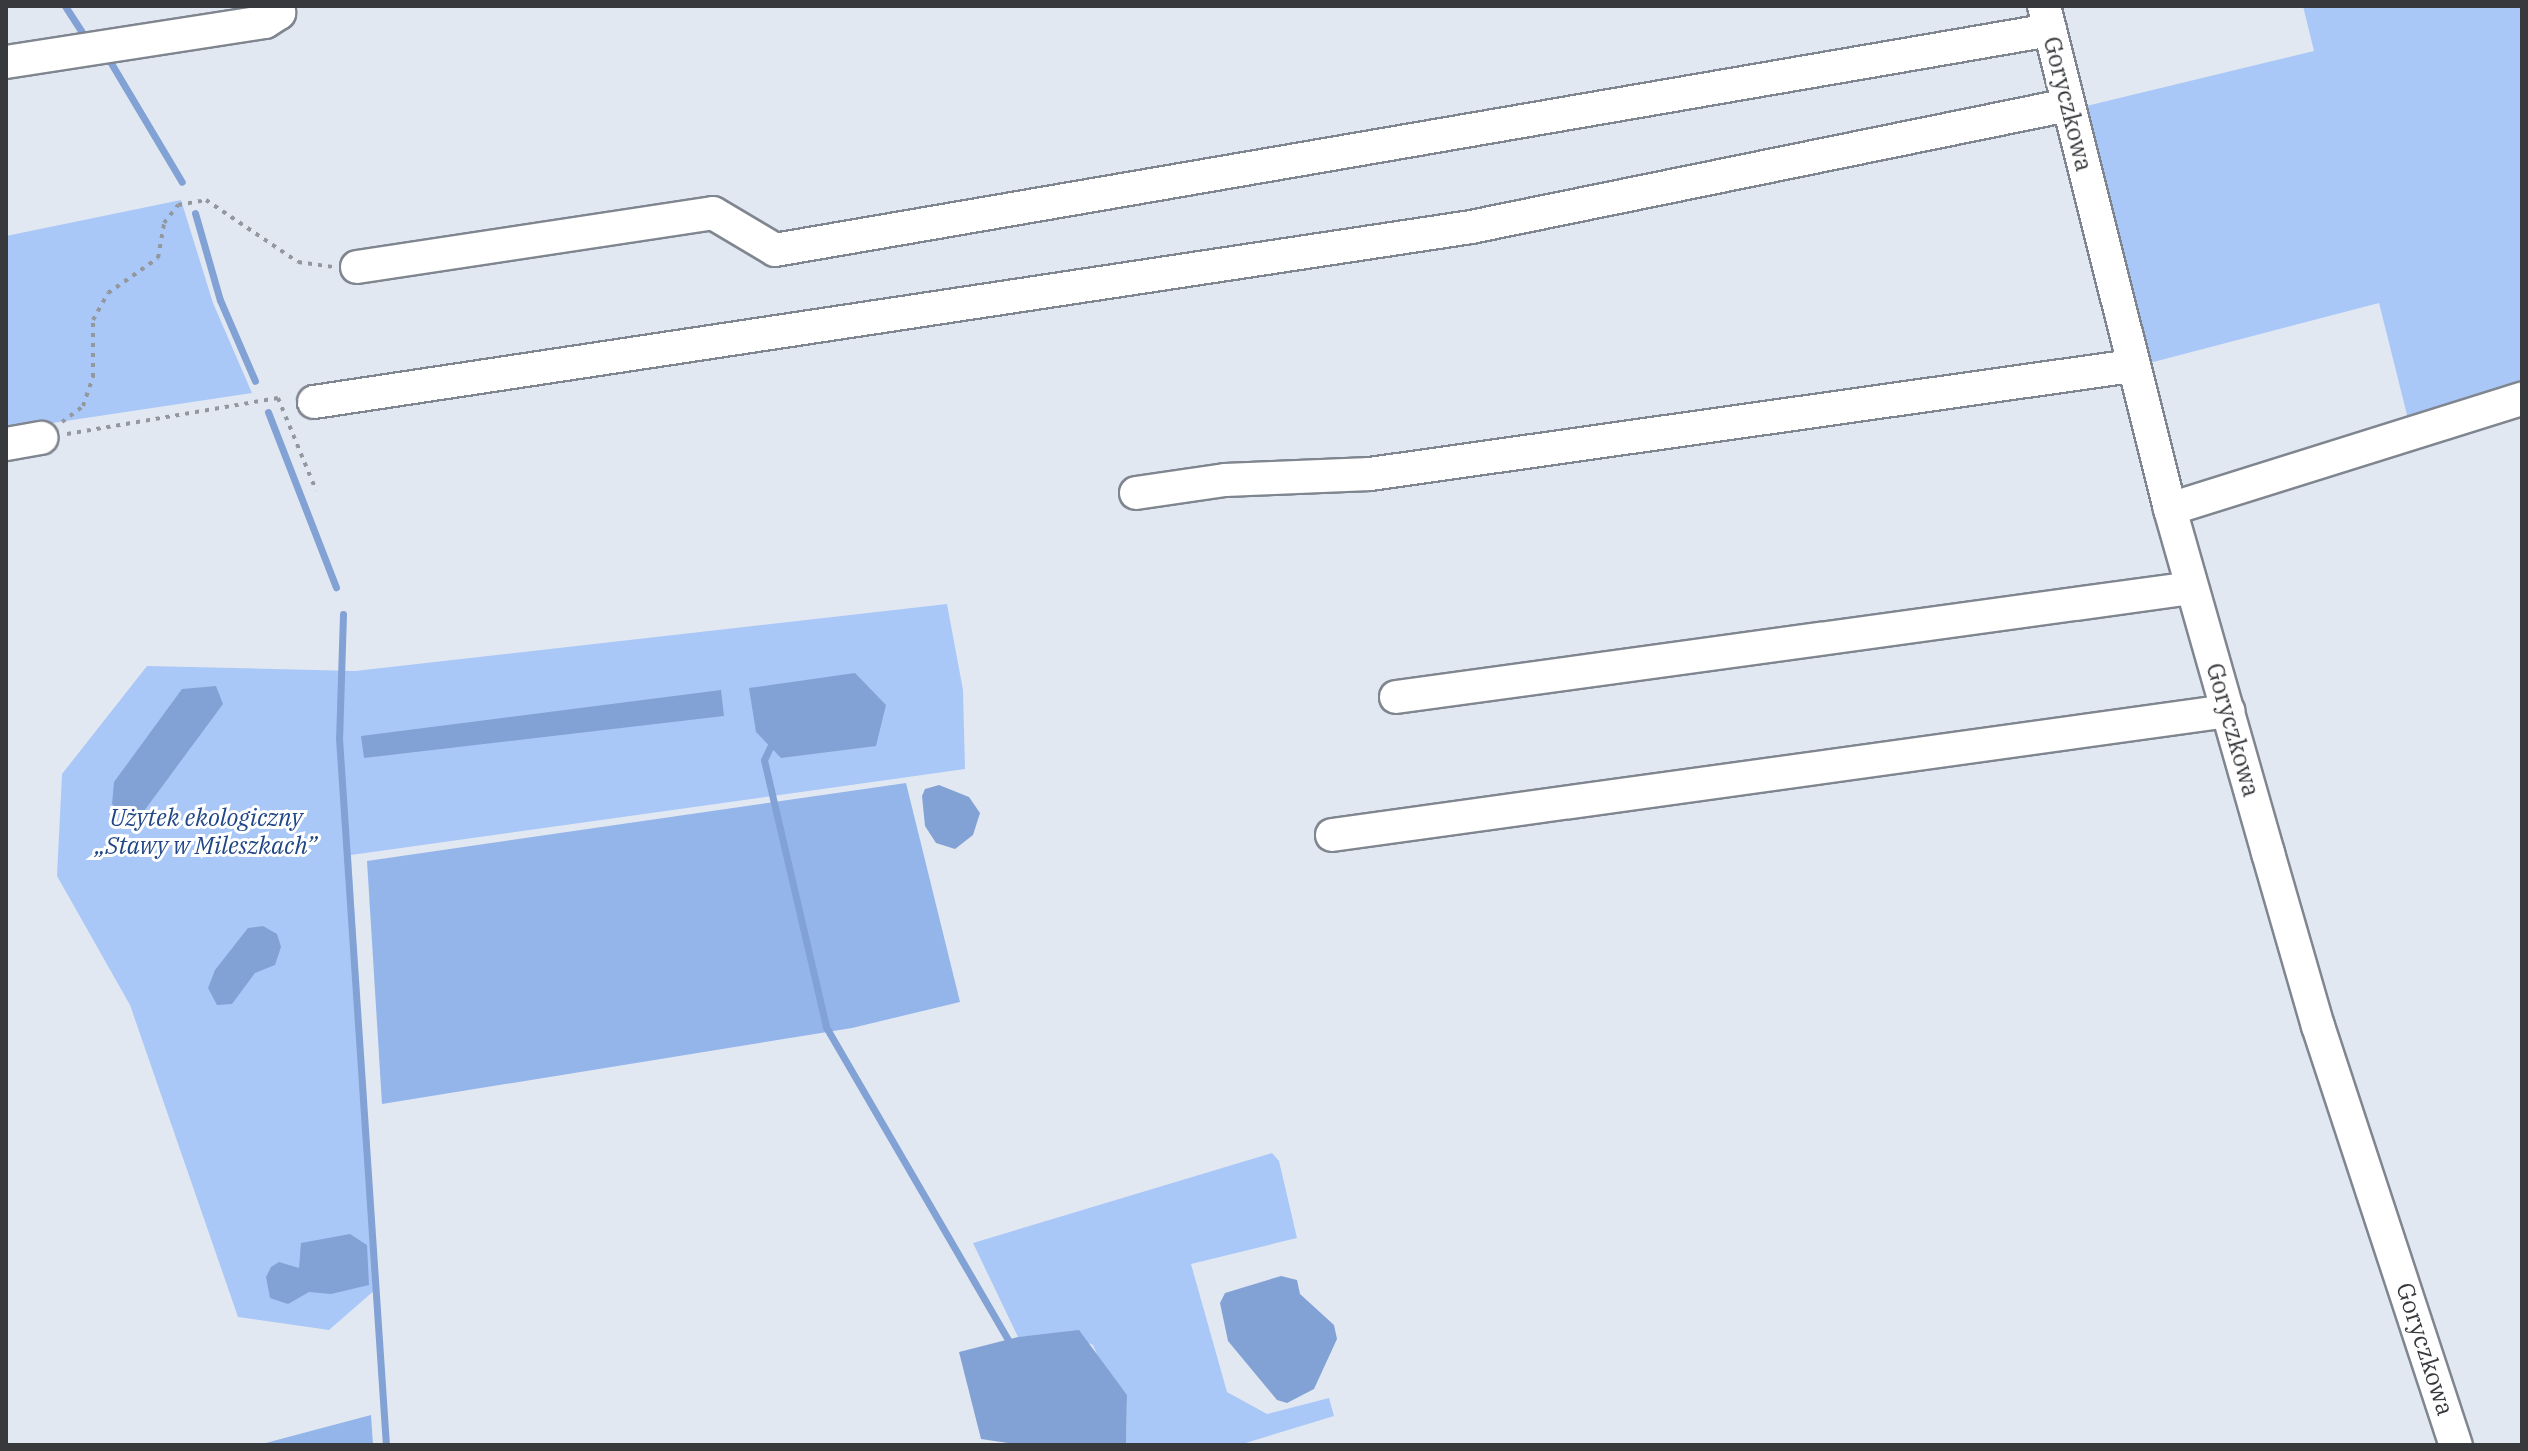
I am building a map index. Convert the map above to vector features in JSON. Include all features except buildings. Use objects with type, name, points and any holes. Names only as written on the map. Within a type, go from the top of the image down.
[{"type":"street","points":[[6,62],[265,22],[279,13],[278,6]]},
{"type":"street","points":[[357,267],[713,213],[775,250],[2047,18]]},
{"type":"street","name":"Goryczkowa","points":[[2047,18],[2132,366],[2192,588],[2318,1026],[2456,1445]]},
{"type":"street","points":[[314,402],[1471,227],[2068,105]]},
{"type":"street","points":[[1136,493],[1225,480],[1370,474],[2132,366]]},
{"type":"street","points":[[2170,509],[2522,399]]},
{"type":"street","points":[[6,444],[41,438]]},
{"type":"street","points":[[1396,697],[2192,588]]},
{"type":"street","points":[[1332,835],[2228,711]]},
{"type":"path","points":[[41,438],[83,406],[93,377],[93,320],[108,293],[158,258],[164,223],[178,205],[206,200],[298,262],[357,267]]},
{"type":"path","points":[[41,438],[278,398],[316,490]]},
{"type":"green space","points":[[2303,6],[2522,6],[2522,386],[2410,427],[2379,303],[2138,366],[2078,108],[2314,51]]},
{"type":"green space","points":[[181,200],[213,303],[252,393],[6,430],[6,236]]},
{"type":"green space","name":"Użytek ekologiczny „Stawy w Mileszkach”","points":[[947,604],[963,690],[965,769],[351,855],[376,1289],[329,1330],[238,1317],[130,1005],[57,876],[62,774],[147,666],[355,671]]},
{"type":"green space","points":[[1272,1153],[1279,1161],[1297,1238],[1191,1264],[1227,1392],[1267,1414],[1329,1398],[1334,1416],[1239,1445],[1126,1445],[1127,1395],[1100,1362],[1093,1345],[1068,1335],[1018,1337],[973,1243]]},
{"type":"shaded area","points":[[855,673],[886,705],[876,746],[781,758],[756,732],[749,688]]},
{"type":"shaded area","points":[[216,686],[223,704],[144,811],[129,820],[112,804],[114,782],[182,689]]},
{"type":"shaded area","points":[[721,690],[724,716],[364,758],[361,736]]},
{"type":"shaded area","points":[[906,783],[960,1002],[852,1028],[382,1104],[367,861]]},
{"type":"shaded area","points":[[939,785],[969,797],[980,813],[973,835],[955,849],[936,843],[925,826],[922,796],[925,789]]},
{"type":"shaded area","points":[[263,926],[277,934],[281,947],[275,965],[255,973],[232,1004],[217,1005],[208,988],[215,970],[248,928]]},
{"type":"shaded area","points":[[350,1234],[367,1245],[369,1285],[331,1294],[309,1292],[288,1304],[270,1298],[266,1277],[271,1267],[279,1262],[299,1268],[301,1243]]},
{"type":"shaded area","points":[[1281,1276],[1297,1280],[1300,1294],[1334,1325],[1337,1339],[1314,1389],[1287,1403],[1277,1400],[1228,1341],[1220,1303],[1225,1293]]},
{"type":"shaded area","points":[[1079,1330],[1127,1395],[1126,1445],[1021,1445],[981,1439],[959,1352],[1018,1337]]},
{"type":"shaded area","points":[[371,1415],[373,1445],[258,1445]]},
{"type":"waterway","points":[[65,6],[82,32]]},
{"type":"waterway","points":[[108,58],[182,182]]},
{"type":"waterway","points":[[195,213],[220,300],[255,381]]},
{"type":"waterway","points":[[268,412],[336,587]]},
{"type":"waterway","points":[[343,614],[339,738],[386,1445]]},
{"type":"waterway","points":[[770,747],[764,760],[826,1027],[1009,1341]]}]
